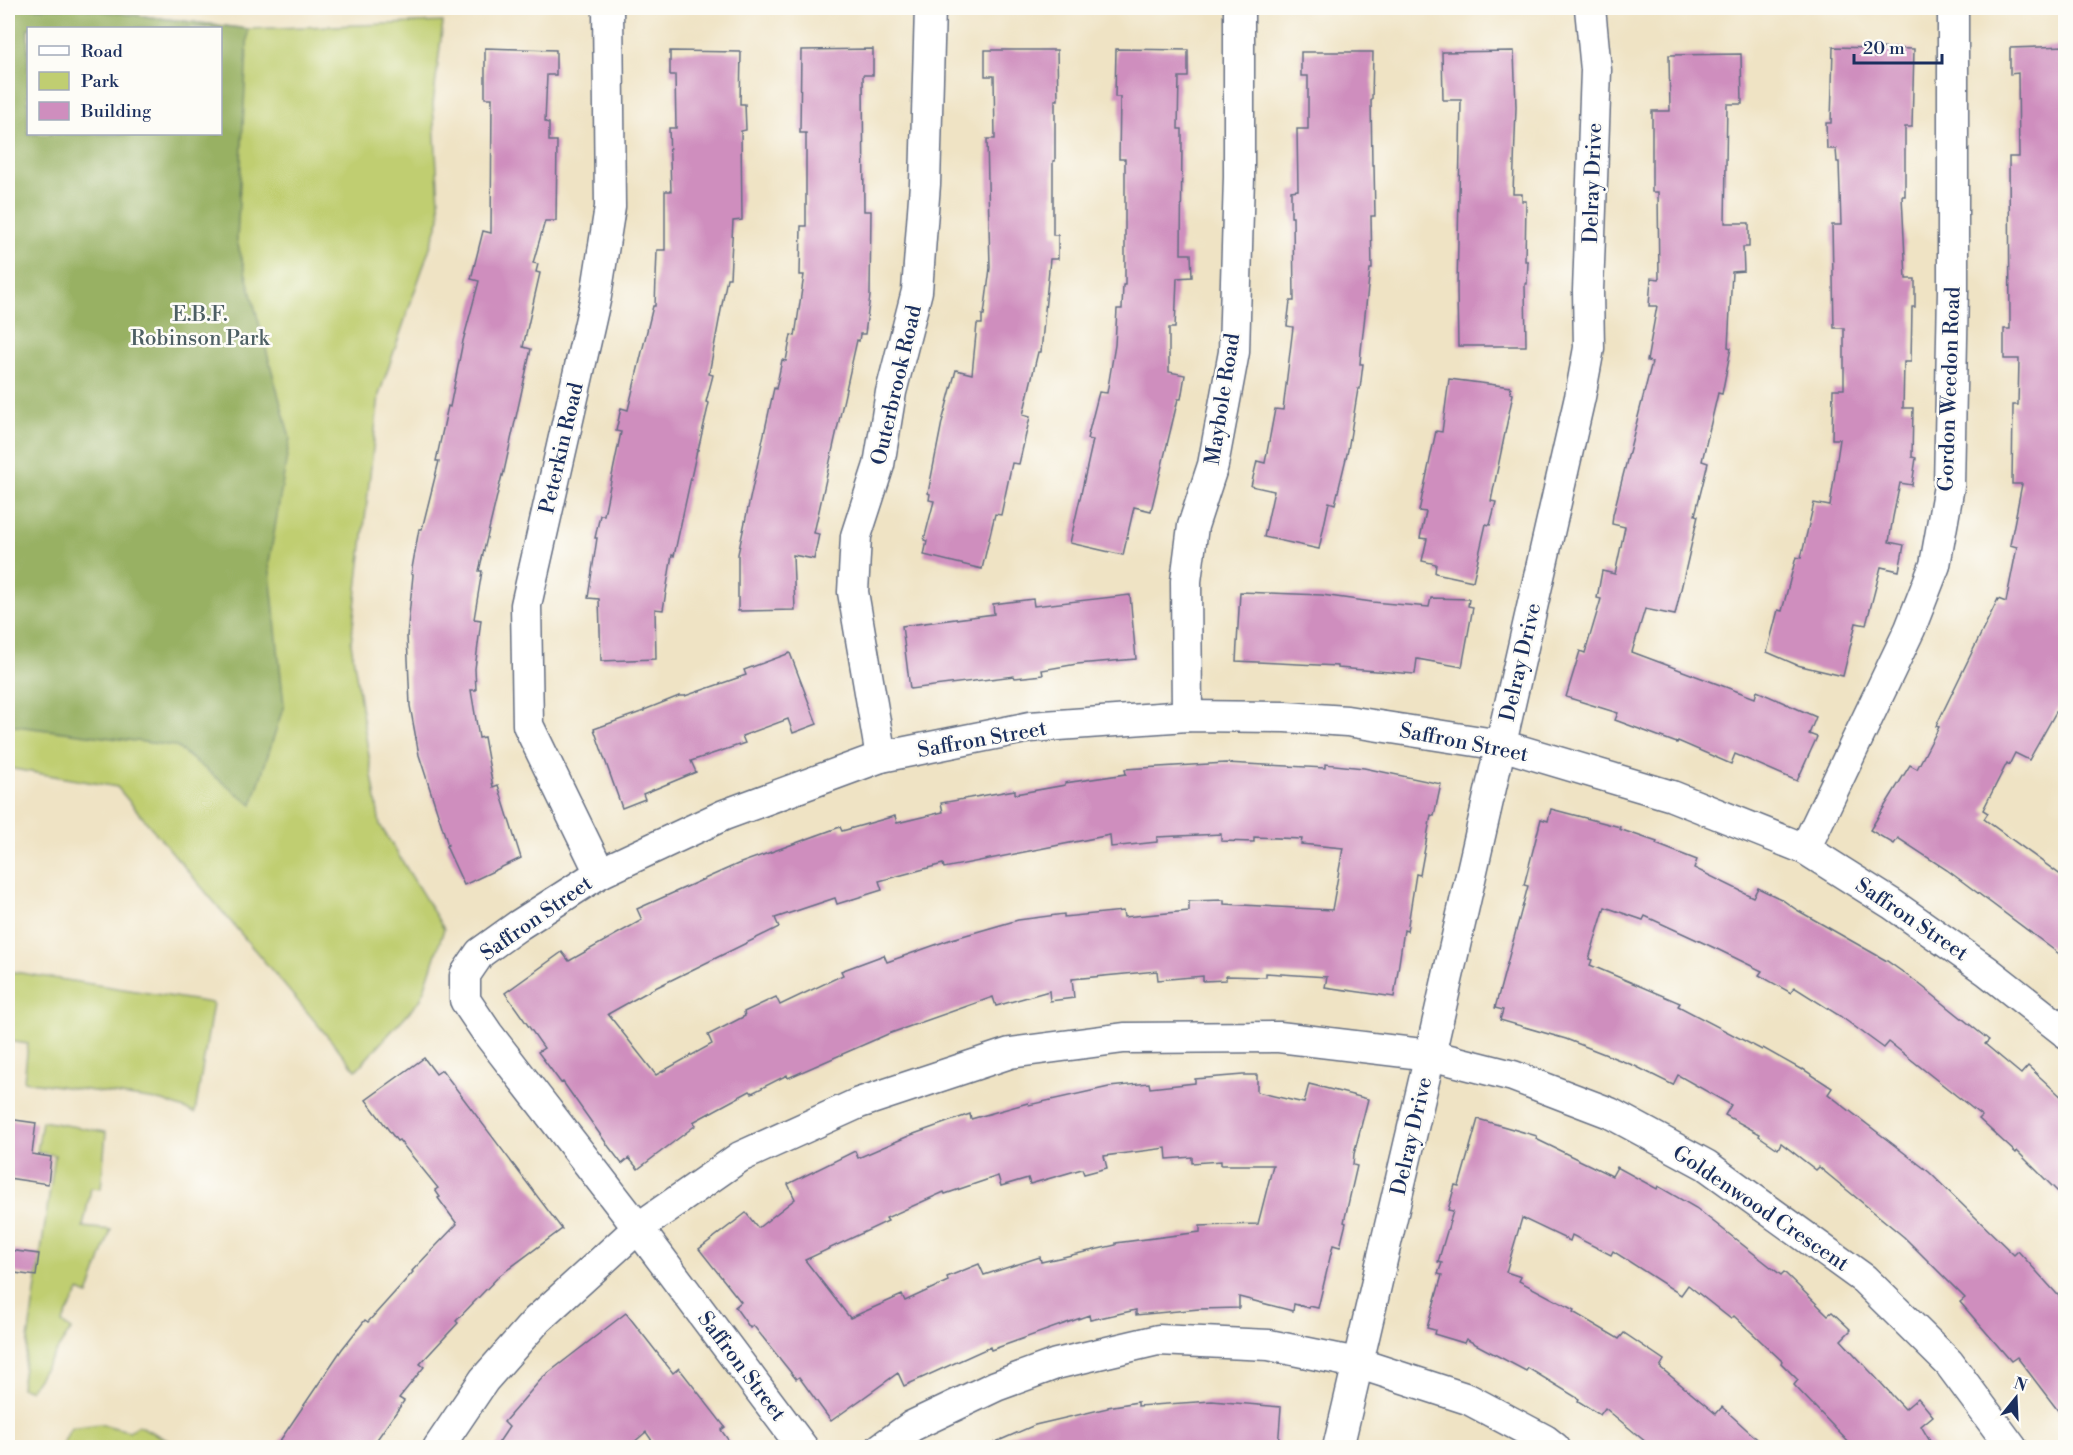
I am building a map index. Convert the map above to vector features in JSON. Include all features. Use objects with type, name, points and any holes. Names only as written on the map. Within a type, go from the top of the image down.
[{"type":"street","name":"Peterkin Road","points":[[600,873],[528,725],[526,605],[596,296],[610,207],[608,8]]},
{"type":"street","name":"Outerbrook Road","points":[[882,757],[853,592],[856,536],[879,465],[891,392],[917,291],[925,184],[930,8]]},
{"type":"street","name":"Maybole Road","points":[[1187,716],[1186,581],[1193,526],[1213,465],[1234,352],[1239,177],[1239,8]]},
{"type":"street","name":"Delray Drive","points":[[1338,1448],[1580,397],[1588,348],[1596,70],[1590,8]]},
{"type":"street","name":"Gordon Weedon Road","points":[[1805,849],[1910,629],[1935,565],[1949,486],[1953,290],[1953,8]]},
{"type":"street","name":"Saffron Street","points":[[803,1448],[638,1228],[488,1034],[465,1000],[465,975],[480,954],[519,925],[600,873],[724,815],[882,757],[1030,727],[1187,716],[1285,717],[1347,721],[1501,745],[1672,796],[1805,849],[1892,904],[1987,971],[2065,1032]]},
{"type":"street","name":"Goldenwood Crescent","points":[[438,1448],[484,1380],[537,1320],[638,1228],[740,1157],[859,1103],[1010,1053],[1124,1038],[1279,1036],[1430,1055],[1513,1076],[1610,1113],[1706,1165],[1864,1279],[1949,1364],[2012,1448]]},
{"type":"street","points":[[880,1448],[912,1426],[996,1386],[1056,1364],[1158,1340],[1269,1345],[1357,1362],[1468,1399],[1545,1440],[1555,1448]]},
{"type":"green space","name":"E.B.F. Robinson Park","points":[[8,8],[79,8],[248,29],[443,22],[433,104],[440,218],[379,395],[351,643],[380,825],[444,929],[421,999],[356,1070],[117,787],[8,768]]},
{"type":"green space","points":[[8,8],[79,8],[248,29],[237,241],[290,438],[269,563],[284,705],[252,805],[175,746],[8,725]]},
{"type":"green space","points":[[8,971],[213,1003],[195,1113],[163,1101],[24,1081],[28,1044],[8,1041]]},
{"type":"green space","points":[[42,1121],[106,1132],[101,1189],[91,1188],[83,1227],[111,1230],[88,1295],[79,1291],[62,1323],[71,1330],[30,1390],[21,1388],[55,1155],[37,1152]]},
{"type":"green space","points":[[100,1424],[129,1431],[138,1425],[179,1446],[178,1448],[63,1447],[71,1428]]},
{"type":"building","points":[[2066,46],[2066,694],[2029,760],[2015,753],[2009,765],[2007,763],[1983,810],[1988,813],[1984,819],[2066,879],[2066,959],[1947,870],[1898,838],[1894,844],[1870,830],[1910,765],[1917,769],[1998,599],[2006,602],[2017,547],[2010,545],[2022,484],[2012,484],[2013,405],[2018,405],[2019,359],[2004,359],[2004,329],[2010,329],[2009,157],[2019,157],[2018,73],[2010,74],[2010,48]]},
{"type":"building","points":[[1833,47],[1914,49],[1912,127],[1905,127],[1905,196],[1902,196],[1906,279],[1915,279],[1915,307],[1912,307],[1911,362],[1904,362],[1903,408],[1913,408],[1912,457],[1916,458],[1912,485],[1900,483],[1889,542],[1904,545],[1899,571],[1881,567],[1866,625],[1856,623],[1843,676],[1797,665],[1767,652],[1778,610],[1782,611],[1796,557],[1801,558],[1814,503],[1830,506],[1840,439],[1832,439],[1833,389],[1844,389],[1844,328],[1834,328],[1832,225],[1841,225],[1839,162],[1837,162],[1836,149],[1827,149],[1826,123],[1831,123]]},
{"type":"building","points":[[485,48],[556,50],[556,75],[547,75],[545,122],[549,123],[549,141],[557,141],[556,221],[545,221],[533,263],[538,264],[536,272],[540,273],[523,347],[531,349],[479,571],[482,571],[474,619],[481,620],[475,669],[476,690],[471,690],[479,738],[484,737],[493,787],[498,785],[521,858],[464,885],[446,846],[448,845],[419,755],[410,706],[407,636],[413,575],[411,574],[419,529],[422,529],[439,461],[436,461],[448,406],[450,407],[463,341],[479,281],[471,279],[483,231],[491,233],[492,98],[485,98]]},
{"type":"building","points":[[873,49],[873,75],[863,75],[864,211],[871,211],[870,296],[865,334],[860,334],[859,341],[857,340],[814,533],[819,534],[814,559],[793,555],[795,610],[738,611],[738,554],[774,388],[776,389],[782,360],[786,361],[791,335],[795,336],[804,275],[800,275],[801,226],[806,226],[806,133],[800,133],[801,50]]},
{"type":"building","points":[[1116,49],[1188,50],[1188,77],[1179,77],[1178,129],[1182,129],[1181,254],[1191,254],[1192,277],[1177,278],[1175,328],[1169,328],[1169,372],[1185,375],[1181,399],[1178,399],[1151,511],[1134,507],[1123,555],[1070,543],[1093,440],[1087,439],[1099,392],[1107,393],[1115,345],[1117,309],[1122,309],[1123,285],[1125,285],[1125,159],[1119,159],[1120,97],[1115,97]]},
{"type":"building","points":[[985,50],[1057,50],[1058,100],[1055,100],[1053,235],[1058,235],[1058,259],[1050,259],[1041,352],[1038,352],[1023,415],[1030,417],[1019,464],[1012,463],[1001,515],[995,514],[982,569],[924,555],[927,541],[924,540],[934,501],[929,500],[930,494],[928,493],[942,422],[956,370],[972,374],[977,324],[982,324],[990,268],[987,139],[995,139],[994,76],[985,76]]},
{"type":"building","points":[[670,51],[741,52],[740,104],[745,104],[746,130],[741,131],[742,220],[733,221],[730,278],[727,278],[709,374],[713,375],[706,402],[709,403],[674,556],[672,555],[663,610],[655,609],[656,659],[601,661],[599,599],[588,598],[597,538],[595,538],[600,515],[604,515],[621,432],[616,431],[621,408],[628,410],[653,306],[655,306],[657,250],[665,250],[665,191],[671,191],[669,128],[676,128],[675,75],[670,75]]},
{"type":"building","points":[[1514,51],[1516,107],[1513,194],[1522,194],[1522,201],[1526,201],[1525,261],[1528,261],[1527,284],[1525,284],[1526,346],[1458,346],[1461,100],[1443,100],[1442,52]]},
{"type":"building","points":[[1301,52],[1373,52],[1371,99],[1375,216],[1371,216],[1372,269],[1370,269],[1361,351],[1360,364],[1363,364],[1348,450],[1335,504],[1329,502],[1319,549],[1264,537],[1274,491],[1251,486],[1257,461],[1265,463],[1275,409],[1283,410],[1293,327],[1287,326],[1290,301],[1294,301],[1291,191],[1298,190],[1297,129],[1308,129],[1308,76],[1301,76]]},
{"type":"building","points":[[1741,54],[1742,104],[1727,104],[1725,223],[1749,223],[1749,247],[1743,247],[1744,271],[1732,272],[1728,347],[1731,348],[1722,394],[1718,393],[1702,461],[1708,463],[1675,615],[1645,609],[1632,652],[1755,698],[1757,691],[1816,717],[1809,734],[1817,737],[1797,781],[1735,754],[1731,764],[1678,741],[1677,743],[1615,720],[1618,713],[1566,697],[1580,651],[1585,653],[1601,599],[1597,598],[1602,571],[1615,574],[1625,527],[1612,524],[1613,515],[1652,362],[1647,361],[1657,306],[1649,306],[1651,278],[1659,279],[1658,192],[1652,192],[1652,111],[1670,111],[1669,55]]},
{"type":"building","points":[[1449,379],[1511,387],[1510,393],[1513,394],[1491,501],[1496,502],[1490,525],[1486,524],[1473,581],[1435,573],[1436,564],[1422,561],[1427,539],[1420,538],[1426,512],[1419,511],[1436,431],[1442,432]]},
{"type":"building","points":[[1240,592],[1322,595],[1429,607],[1431,598],[1469,599],[1468,606],[1473,607],[1462,667],[1417,659],[1415,674],[1338,668],[1338,666],[1236,661]]},
{"type":"building","points":[[1130,595],[1136,659],[1077,664],[1042,670],[1043,675],[1015,678],[1014,676],[910,689],[902,626],[994,614],[993,604],[1033,599],[1034,606]]},
{"type":"building","points":[[790,653],[817,724],[793,733],[788,719],[742,736],[745,743],[691,761],[696,772],[643,794],[645,799],[622,808],[594,729],[679,696],[746,675],[744,670]]},
{"type":"building","points":[[1226,763],[1325,768],[1325,764],[1364,768],[1441,784],[1434,816],[1431,815],[1420,875],[1416,874],[1407,931],[1404,930],[1394,997],[1325,987],[1327,977],[1266,973],[1266,977],[1226,976],[1226,980],[1203,981],[1203,976],[1158,980],[1157,971],[1072,979],[1074,998],[1050,1001],[1049,991],[996,1006],[993,997],[888,1034],[788,1078],[787,1075],[752,1093],[750,1091],[693,1122],[696,1125],[638,1169],[629,1158],[622,1164],[609,1147],[563,1082],[561,1083],[538,1052],[544,1048],[505,993],[562,952],[569,961],[642,920],[637,909],[738,864],[840,827],[842,831],[895,816],[897,823],[943,812],[941,803],[1015,790],[1015,794],[1065,785],[1065,783],[1126,774],[1125,769]],"holes":[[[1221,834],[1221,841],[1254,842],[1254,837],[1302,839],[1301,844],[1343,848],[1332,910],[1224,904],[1224,900],[1189,901],[1189,911],[1124,917],[1123,911],[1064,917],[1064,914],[1018,920],[952,939],[887,962],[884,955],[841,971],[843,975],[780,1005],[776,997],[744,1012],[745,1016],[708,1035],[712,1044],[656,1075],[608,1014],[651,990],[779,927],[775,918],[835,898],[837,904],[882,890],[879,881],[943,864],[944,868],[1110,835],[1111,847],[1157,842],[1157,837]]]},
{"type":"building","points":[[1551,809],[1620,827],[1619,829],[1657,842],[1656,844],[1697,860],[1694,868],[1753,897],[1758,888],[1781,899],[1887,961],[1989,1040],[1985,1044],[2021,1074],[2028,1066],[2066,1101],[2066,1200],[2017,1151],[2016,1153],[1979,1119],[1982,1116],[1889,1042],[1884,1048],[1840,1016],[1794,987],[1791,993],[1759,975],[1762,971],[1719,950],[1645,916],[1643,920],[1605,907],[1589,959],[1592,960],[1590,965],[1680,1003],[1678,1006],[1803,1069],[1832,1088],[1828,1094],[1929,1172],[2014,1255],[2018,1251],[2066,1304],[2066,1421],[2017,1357],[2011,1361],[1960,1302],[1965,1298],[1904,1237],[1819,1167],[1816,1170],[1781,1143],[1778,1149],[1759,1136],[1760,1134],[1725,1115],[1731,1105],[1678,1075],[1673,1085],[1635,1066],[1566,1039],[1500,1020],[1503,1010],[1495,1008],[1528,886],[1524,885],[1541,819],[1548,821]]},
{"type":"building","points":[[424,1058],[436,1074],[442,1070],[562,1229],[499,1276],[456,1321],[458,1323],[420,1364],[424,1367],[399,1398],[404,1401],[371,1448],[275,1448],[342,1349],[365,1320],[368,1322],[457,1224],[438,1198],[440,1197],[435,1190],[438,1188],[399,1140],[397,1141],[366,1100]]},
{"type":"building","points":[[1257,1075],[1257,1092],[1304,1103],[1309,1084],[1368,1099],[1354,1154],[1353,1165],[1357,1166],[1344,1222],[1346,1223],[1340,1247],[1333,1245],[1318,1308],[1294,1304],[1293,1311],[1239,1297],[1239,1308],[1136,1315],[1136,1310],[1090,1320],[1089,1315],[991,1350],[990,1347],[904,1386],[898,1373],[831,1421],[799,1377],[796,1379],[753,1325],[750,1328],[735,1307],[741,1302],[699,1249],[746,1213],[758,1228],[795,1199],[788,1184],[855,1151],[858,1158],[911,1135],[970,1114],[971,1119],[1028,1103],[1029,1105],[1109,1087],[1149,1083],[1150,1088],[1195,1083],[1195,1079]],"holes":[[[1166,1148],[1167,1159],[1192,1157],[1192,1163],[1221,1161],[1221,1165],[1273,1165],[1258,1224],[1200,1226],[1200,1232],[1116,1243],[1116,1245],[1041,1262],[1040,1257],[984,1275],[979,1264],[947,1277],[948,1281],[905,1301],[902,1295],[850,1318],[805,1260],[888,1221],[886,1218],[944,1192],[945,1194],[998,1176],[1001,1186],[1028,1178],[1030,1184],[1082,1169],[1084,1174],[1107,1168],[1104,1156]]]},
{"type":"building","points":[[8,1119],[36,1123],[32,1154],[51,1157],[48,1184],[8,1178]]},
{"type":"building","points":[[1478,1119],[1537,1136],[1536,1139],[1612,1176],[1617,1167],[1657,1189],[1658,1186],[1696,1208],[1781,1275],[1784,1272],[1828,1315],[1832,1312],[1851,1330],[1841,1340],[1905,1409],[1918,1398],[1933,1416],[1921,1426],[1934,1448],[1854,1448],[1794,1385],[1798,1380],[1781,1363],[1782,1361],[1734,1316],[1731,1319],[1688,1285],[1681,1295],[1613,1251],[1611,1255],[1572,1235],[1570,1241],[1522,1218],[1506,1272],[1521,1277],[1519,1281],[1574,1310],[1573,1312],[1619,1339],[1624,1333],[1664,1360],[1660,1367],[1716,1414],[1722,1407],[1767,1448],[1653,1448],[1605,1408],[1600,1415],[1578,1401],[1579,1399],[1528,1368],[1526,1371],[1466,1339],[1464,1343],[1434,1334],[1435,1330],[1427,1328],[1442,1275],[1438,1274],[1442,1263],[1438,1262],[1453,1211],[1448,1210],[1455,1185],[1459,1186]]},
{"type":"building","points":[[8,1250],[39,1254],[36,1276],[8,1272]]},
{"type":"building","points":[[626,1313],[673,1373],[679,1368],[725,1427],[721,1430],[734,1448],[657,1448],[646,1432],[627,1448],[495,1448],[509,1427],[504,1422],[543,1377]]},
{"type":"building","points":[[1212,1401],[1281,1407],[1278,1448],[982,1448],[1035,1425],[1108,1407],[1138,1402],[1138,1406]]}]
